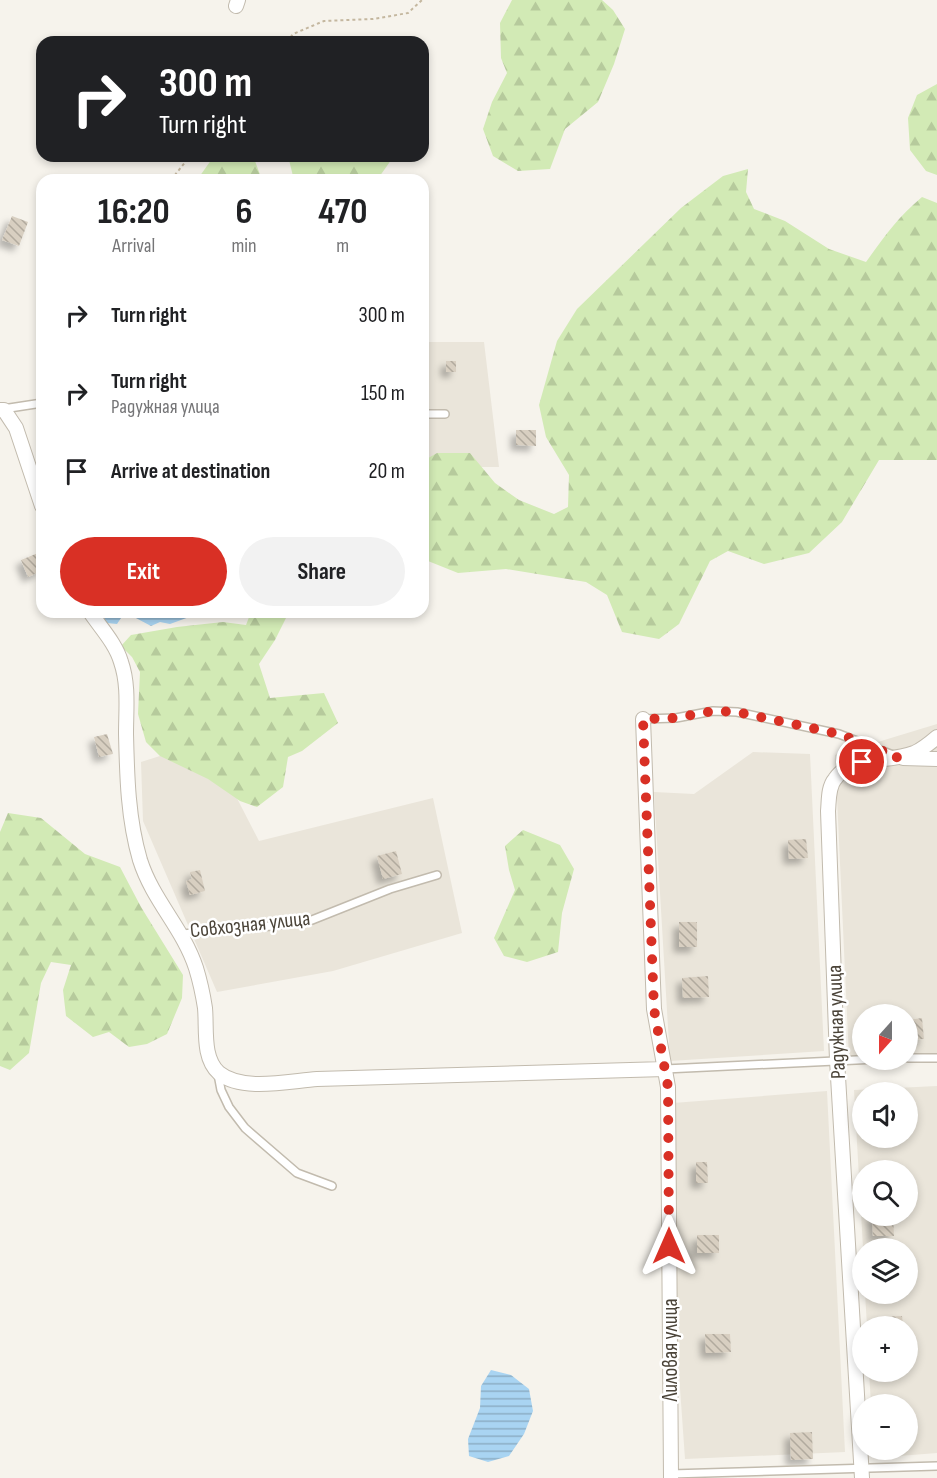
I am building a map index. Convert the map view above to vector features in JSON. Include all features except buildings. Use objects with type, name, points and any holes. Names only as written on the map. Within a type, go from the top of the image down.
[{"type":"street","points":[[1,408],[16,428],[36,488]]},
{"type":"street","name":"Совхозная улица","points":[[94,618],[121,661],[126,685],[127,787],[140,859],[154,894],[182,934]]},
{"type":"street","name":"Лиловая улица","points":[[643,719],[654,1009],[668,1087],[671,1476]]},
{"type":"street","points":[[898,757],[914,753],[937,737]]},
{"type":"street","points":[[898,757],[937,759]]},
{"type":"street","name":"Радужная улица","points":[[861,1473],[837,1060],[828,811],[834,779],[843,771],[862,762],[898,757]]},
{"type":"street","points":[[182,934],[196,968],[205,1007],[208,1052],[212,1064],[226,1077],[237,1082],[259,1084],[328,1079],[665,1068]]},
{"type":"lane","points":[[1,408],[36,404]]},
{"type":"lane","points":[[429,414],[444,414]]},
{"type":"lane","points":[[643,719],[676,718],[713,711],[737,712],[839,734],[898,757]]},
{"type":"lane","name":"Совхозная улица","points":[[182,934],[312,920],[390,889],[437,875]]},
{"type":"lane","points":[[918,1058],[937,1058]]},
{"type":"lane","points":[[665,1068],[852,1060]]},
{"type":"lane","points":[[218,1071],[221,1090],[229,1107],[245,1128],[297,1173],[332,1186]]},
{"type":"lane","points":[[671,1476],[861,1473],[937,1466]]},
{"type":"path","points":[[292,36],[324,21],[373,19],[408,13],[422,0]]},
{"type":"path","points":[[176,174],[185,162]]},
{"type":"shaded area","points":[[429,342],[484,342],[499,467],[429,467]]},
{"type":"shaded area","points":[[937,724],[937,1055],[918,1056],[918,1004],[852,1004],[852,1058],[849,1058],[835,755]]},
{"type":"shaded area","points":[[216,748],[224,773],[259,841],[433,798],[462,933],[333,971],[217,992],[143,821],[141,762],[160,756]]},
{"type":"shaded area","points":[[753,752],[810,754],[824,1051],[670,1061],[654,792],[694,794]]},
{"type":"shaded area","points":[[937,1086],[937,1453],[918,1454],[918,1394],[870,1394],[870,1382],[918,1382],[918,1316],[866,1316],[866,1304],[918,1304],[918,1238],[862,1238],[862,1226],[918,1226],[918,1160],[858,1160],[857,1148],[918,1148],[918,1087]]},
{"type":"shaded area","points":[[827,1091],[845,1452],[685,1459],[660,1104]]},
{"type":"green space","points":[[512,0],[602,0],[613,10],[625,29],[614,64],[598,102],[565,129],[550,169],[518,171],[493,156],[483,129],[492,102],[507,73],[501,58],[500,23]]},
{"type":"green space","points":[[937,84],[937,175],[926,171],[910,150],[908,118],[917,95]]},
{"type":"green space","points":[[210,162],[255,162],[260,174],[201,174]]},
{"type":"green space","points":[[290,162],[390,162],[381,174],[292,174]]},
{"type":"green space","points":[[748,169],[746,192],[754,209],[785,221],[829,249],[866,262],[898,220],[922,197],[937,203],[937,460],[879,460],[842,522],[809,553],[764,564],[728,551],[710,561],[679,624],[659,639],[622,632],[607,595],[586,582],[506,569],[458,573],[429,561],[429,458],[437,453],[470,453],[495,483],[519,500],[554,514],[568,507],[569,475],[546,437],[539,405],[557,341],[577,309],[681,208],[723,176]]},
{"type":"green space","points":[[249,618],[286,618],[259,664],[270,698],[324,693],[338,723],[302,751],[288,757],[283,787],[257,807],[240,801],[208,779],[160,756],[146,742],[138,714],[140,672],[132,657],[121,646],[131,635],[177,627],[223,622],[246,625]]},
{"type":"green space","points":[[8,813],[41,818],[85,854],[120,867],[141,907],[183,975],[182,998],[167,1034],[147,1044],[129,1047],[109,1032],[93,1037],[66,1016],[63,990],[71,965],[51,962],[41,983],[29,1053],[10,1070],[0,1066],[0,832]]},
{"type":"green space","points":[[523,830],[560,845],[574,869],[562,913],[558,952],[527,962],[504,956],[494,938],[515,890],[505,846]]},
{"type":"water","points":[[104,618],[121,618],[117,624],[107,623]]},
{"type":"water","points":[[136,618],[186,618],[170,624],[160,622],[151,626]]},
{"type":"water","points":[[491,1370],[511,1375],[529,1389],[533,1411],[524,1434],[509,1456],[488,1462],[469,1456],[468,1439],[480,1408],[481,1386]]},
{"type":"route","points":[[669,1246],[668,1087],[654,1009],[643,719],[676,718],[713,711],[737,712],[839,734],[898,757],[862,762]]}]
